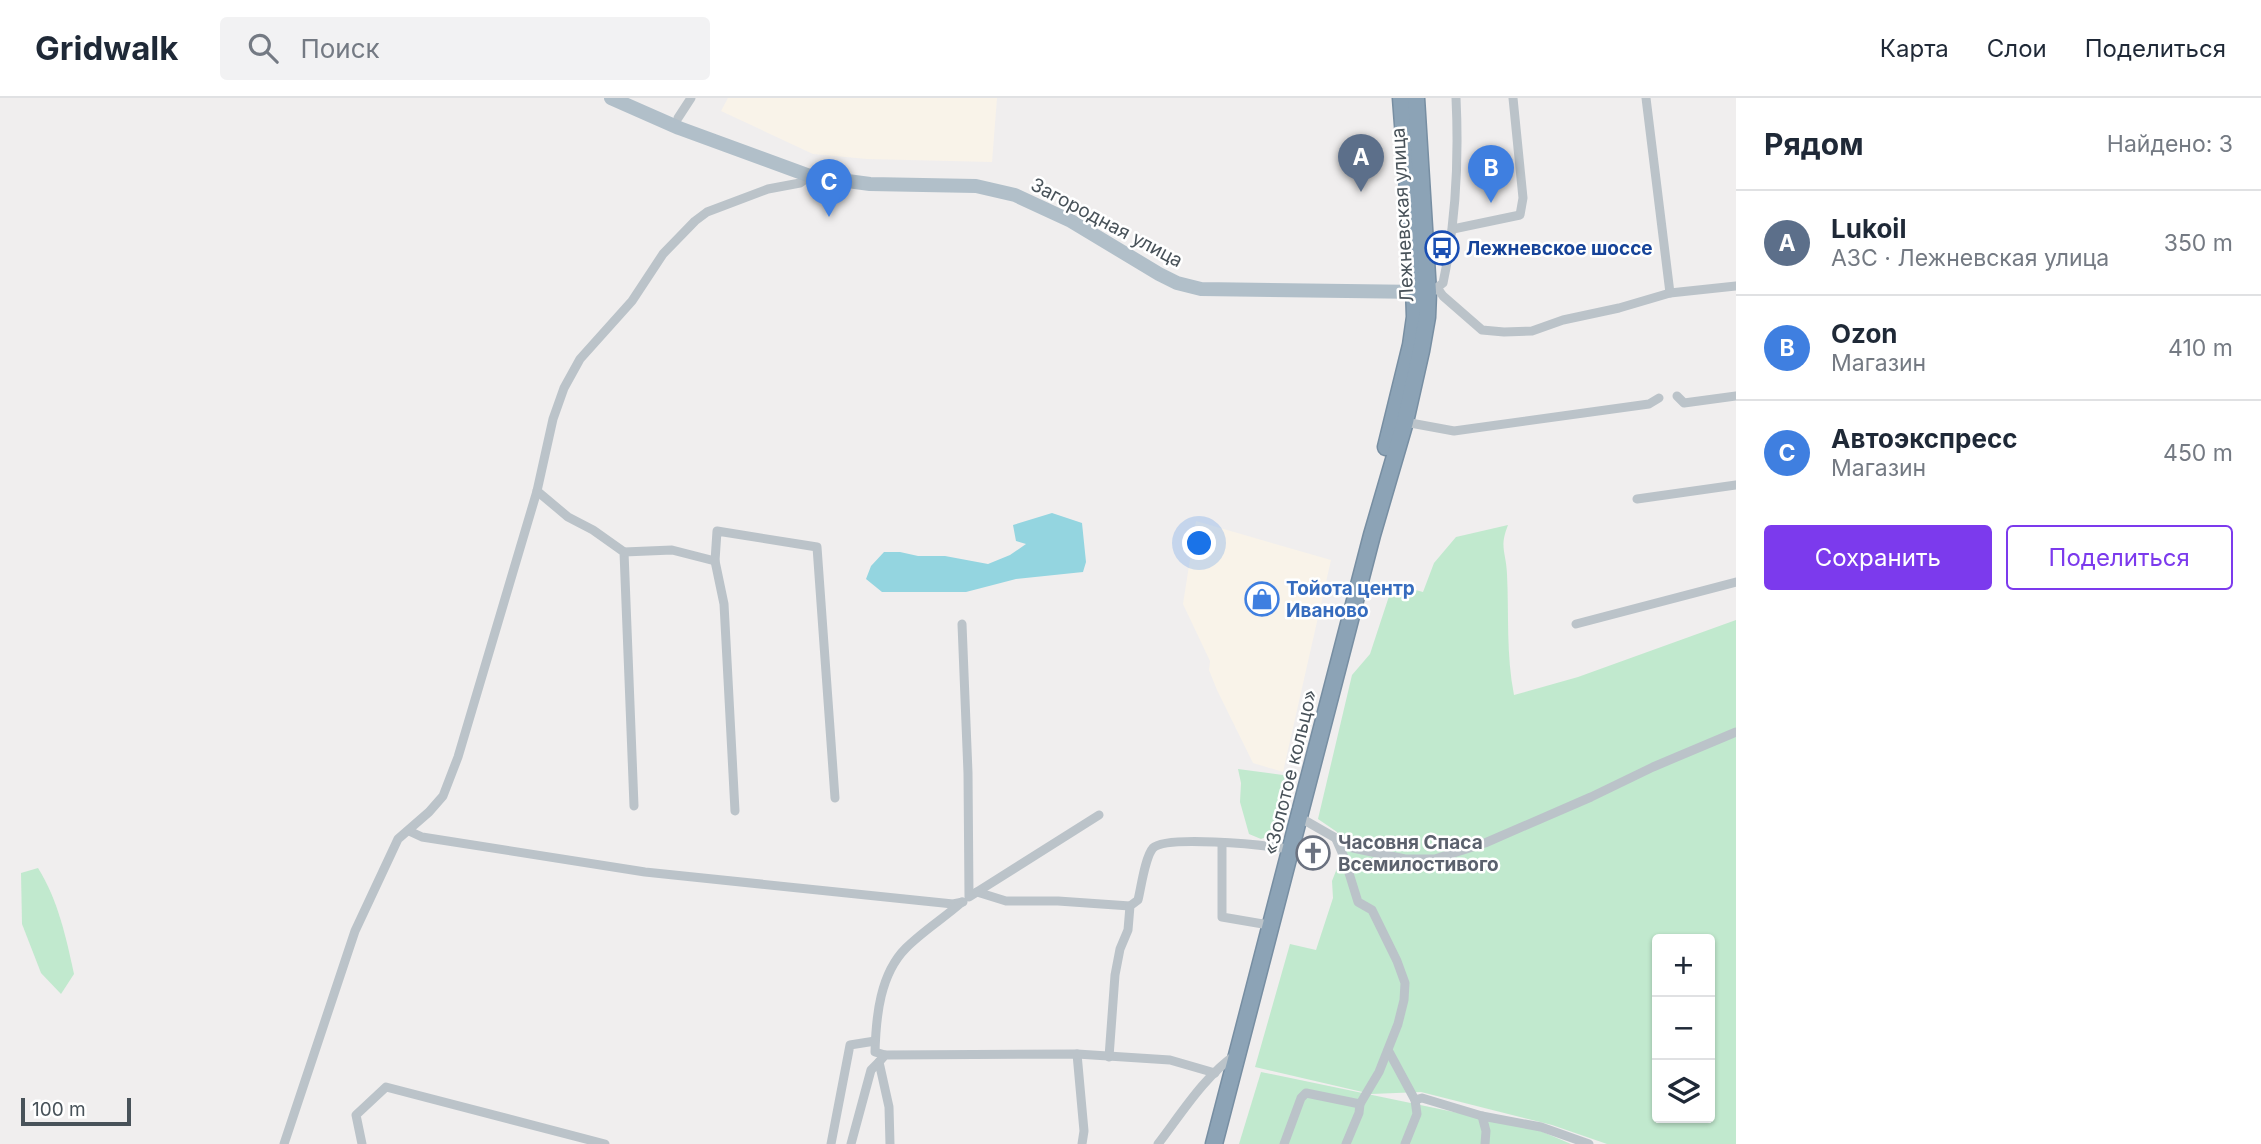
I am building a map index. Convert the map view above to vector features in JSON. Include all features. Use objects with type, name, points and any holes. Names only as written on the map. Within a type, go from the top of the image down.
[{"type":"highway","name":"Лежневская улица","points":[[1401,98],[1425,288]]},
{"type":"highway","name":"Лежневская улица","points":[[1402,418],[1427,317],[1416,98]]},
{"type":"highway","name":"«Золотое кольцо»","points":[[1205,1144],[1233,1056],[1299,817],[1402,418]]},
{"type":"highway","name":"«Золотое кольцо»","points":[[1214,1144],[1282,848],[1402,418]]},
{"type":"main road","points":[[611,98],[680,128],[811,172]]},
{"type":"main road","points":[[631,98],[811,172]]},
{"type":"main road","name":"Загородная улица","points":[[811,172],[989,179],[1021,188],[1080,217],[1178,276],[1191,280],[1425,288]]},
{"type":"street","points":[[678,118],[691,98]]},
{"type":"street","points":[[1425,288],[1443,284],[1453,229],[1458,146],[1456,98]]},
{"type":"street","points":[[1453,229],[1520,215],[1523,198],[1513,98]]},
{"type":"street","points":[[1646,98],[1670,293]]},
{"type":"street","points":[[284,1144],[355,931],[398,839],[410,831],[443,796],[458,757],[537,491],[553,419],[564,388],[580,359],[632,301],[663,254],[687,229],[707,212],[768,189],[800,183],[811,172]]},
{"type":"street","points":[[1425,288],[1443,296],[1482,330],[1504,332],[1532,331],[1563,320],[1670,293],[1736,286]]},
{"type":"street","points":[[1677,396],[1684,403],[1736,396]]},
{"type":"street","points":[[1402,418],[1454,431],[1649,404],[1659,398]]},
{"type":"street","points":[[1637,499],[1736,485]]},
{"type":"street","points":[[537,491],[568,517],[593,530],[624,552],[672,550],[715,561]]},
{"type":"street","points":[[735,811],[723,604],[715,561],[718,531],[817,547],[835,798]]},
{"type":"street","points":[[624,552],[634,806]]},
{"type":"street","points":[[1576,624],[1736,582]]},
{"type":"street","points":[[962,624],[968,773],[969,897]]},
{"type":"street","points":[[1299,817],[1353,848],[1405,859],[1435,859],[1485,843],[1736,732]]},
{"type":"street","points":[[890,1144],[889,1107],[882,1059],[875,1052],[876,1021],[886,982],[905,949],[969,897],[1098,815]]},
{"type":"street","points":[[410,831],[422,837],[645,872],[953,904],[969,897],[1130,906],[1138,900],[1151,850],[1158,844],[1222,843],[1282,848]]},
{"type":"street","points":[[1336,839],[1345,857],[1358,902],[1372,910],[1405,983],[1404,1000],[1388,1050],[1379,1072],[1360,1104],[1346,1144]]},
{"type":"street","points":[[1222,843],[1222,917],[1263,924]]},
{"type":"street","points":[[1110,1057],[1115,975],[1120,949],[1128,930],[1130,906]]},
{"type":"street","points":[[831,1144],[850,1045],[875,1041]]},
{"type":"street","points":[[1388,1050],[1415,1100],[1417,1114],[1405,1144]]},
{"type":"street","points":[[851,1144],[871,1070],[882,1059],[1077,1054],[1170,1060],[1215,1073]]},
{"type":"street","points":[[1077,1054],[1084,1131],[1082,1144]]},
{"type":"street","points":[[1158,1144],[1215,1073],[1233,1056]]},
{"type":"street","points":[[362,1144],[356,1115],[386,1087],[605,1144]]},
{"type":"street","points":[[1284,1144],[1301,1098],[1306,1093],[1360,1104]]},
{"type":"street","points":[[1415,1100],[1422,1098],[1482,1116],[1541,1127],[1564,1140],[1589,1144]]},
{"type":"street","points":[[1482,1116],[1486,1131],[1485,1144]]},
{"type":"shaded area","points":[[728,98],[997,98],[992,162],[867,159],[813,154],[721,111]]},
{"type":"shaded area","points":[[1196,521],[1331,560],[1283,772],[1253,763],[1217,690],[1209,670],[1210,661],[1183,604]]},
{"type":"green space","points":[[1508,525],[1503,545],[1514,695],[1578,677],[1736,620],[1736,1144],[1607,1144],[1552,1125],[1421,1092],[1371,1094],[1255,1067],[1290,944],[1316,950],[1333,898],[1332,881],[1345,848],[1337,832],[1318,819],[1352,675],[1370,654],[1393,584],[1423,592],[1434,563],[1456,537]]},
{"type":"green space","points":[[1238,769],[1290,776],[1276,833],[1261,839],[1249,834],[1240,802],[1241,783]]},
{"type":"green space","points":[[38,868],[56,906],[74,974],[61,994],[41,973],[22,924],[21,873]]},
{"type":"green space","points":[[1261,1072],[1536,1129],[1571,1144],[1239,1144]]},
{"type":"water","points":[[1052,513],[1082,523],[1086,562],[1083,572],[1016,579],[966,592],[882,592],[866,579],[871,566],[884,552],[945,556],[988,564],[1010,555],[1026,544],[1016,541],[1013,525]]},
{"type":"place","name":"Lukoil","points":[[1361,192]]},
{"type":"place","name":"Ozon","points":[[1491,203]]},
{"type":"place","name":"Автоэкспресс","points":[[829,217]]},
{"type":"place","name":"Лежневское шоссе","points":[[1442,248]]},
{"type":"place","name":"Тойота центр Иваново","points":[[1262,599]]},
{"type":"place","name":"Часовня Спаса Всемилостивого","points":[[1313,853]]}]
